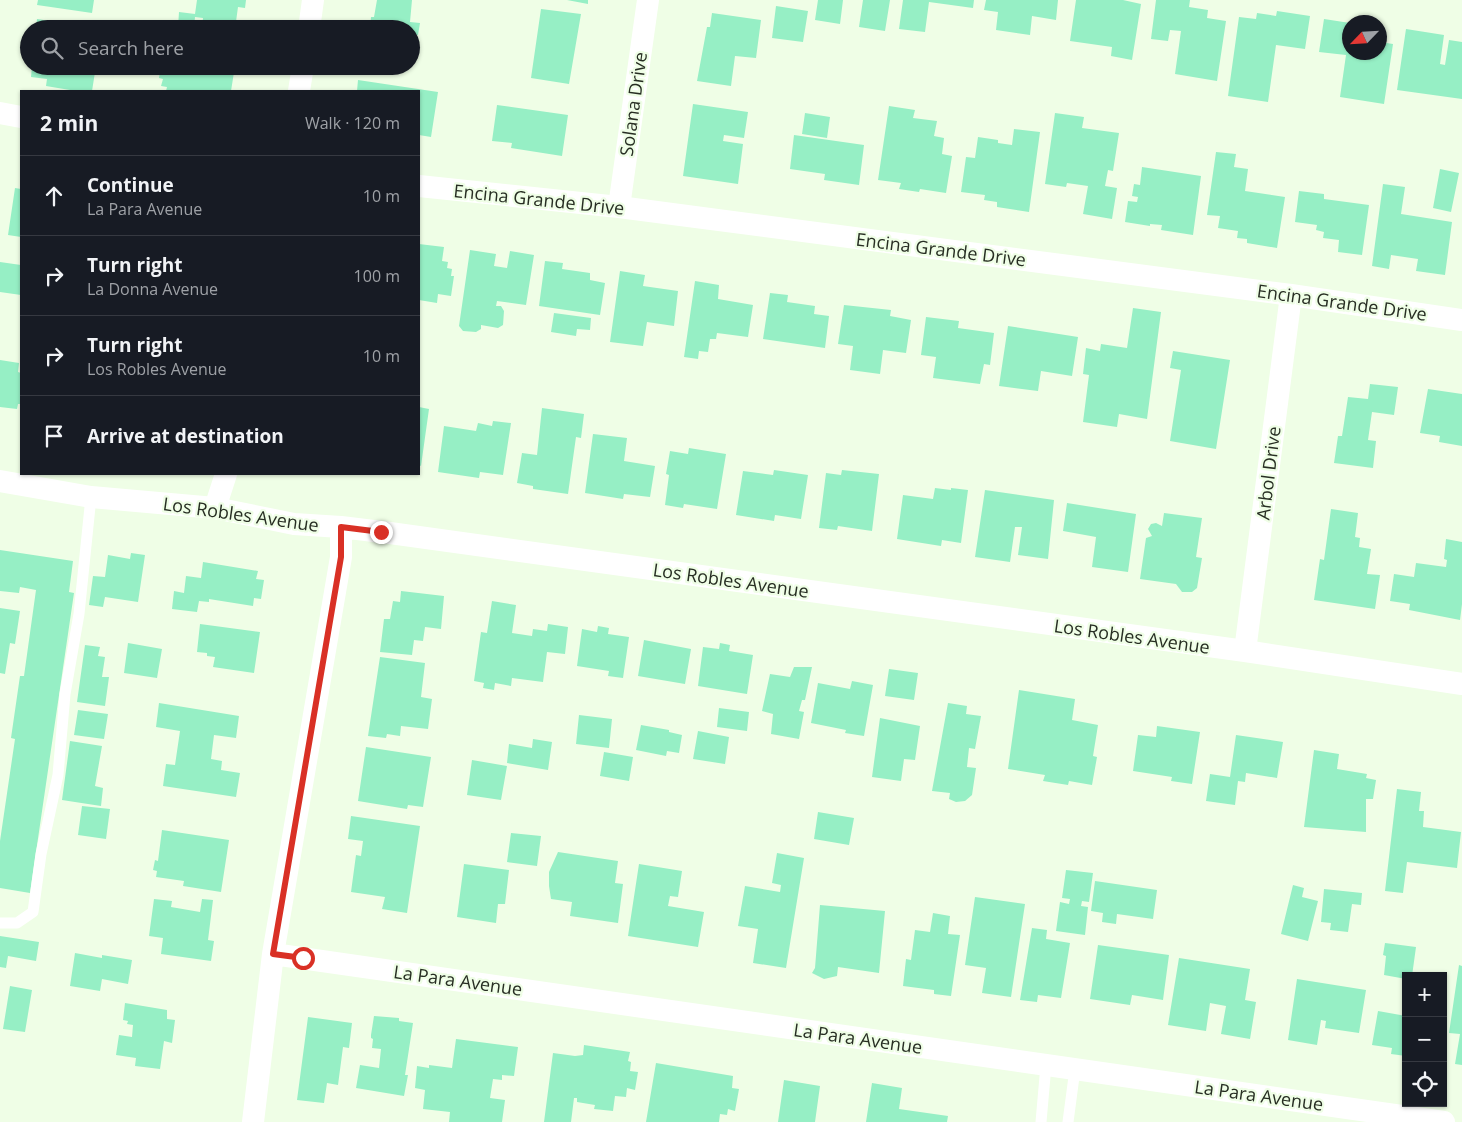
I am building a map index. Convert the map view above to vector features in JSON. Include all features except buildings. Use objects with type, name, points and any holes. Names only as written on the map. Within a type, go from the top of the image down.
[{"type":"street","points":[[310,20],[313,0]]},
{"type":"street","name":"Solana Drive","points":[[619,207],[648,0]]},
{"type":"street","points":[[299,90],[302,75]]},
{"type":"street","points":[[0,113],[20,117]]},
{"type":"street","name":"Encina Grande Drive","points":[[420,186],[619,207],[1292,295],[1462,320]]},
{"type":"street","name":"Arbol Drive","points":[[1245,651],[1292,295]]},
{"type":"street","points":[[215,508],[226,475]]},
{"type":"street","name":"Los Robles Avenue","points":[[0,481],[91,497],[215,508],[294,524],[341,527],[1245,651],[1462,684]]},
{"type":"street","points":[[253,1122],[273,954],[341,557],[341,527]]},
{"type":"street","name":"La Para Avenue","points":[[273,954],[1075,1068],[1398,1119],[1444,1122]]},
{"type":"lane","points":[[0,924],[17,923],[33,912],[42,854],[58,775],[65,694],[79,614],[91,497]]},
{"type":"lane","points":[[1041,1122],[1046,1064]]},
{"type":"lane","points":[[1068,1122],[1075,1068]]},
{"type":"route","points":[[303,958],[273,954],[341,557],[341,527],[381,532]]}]
